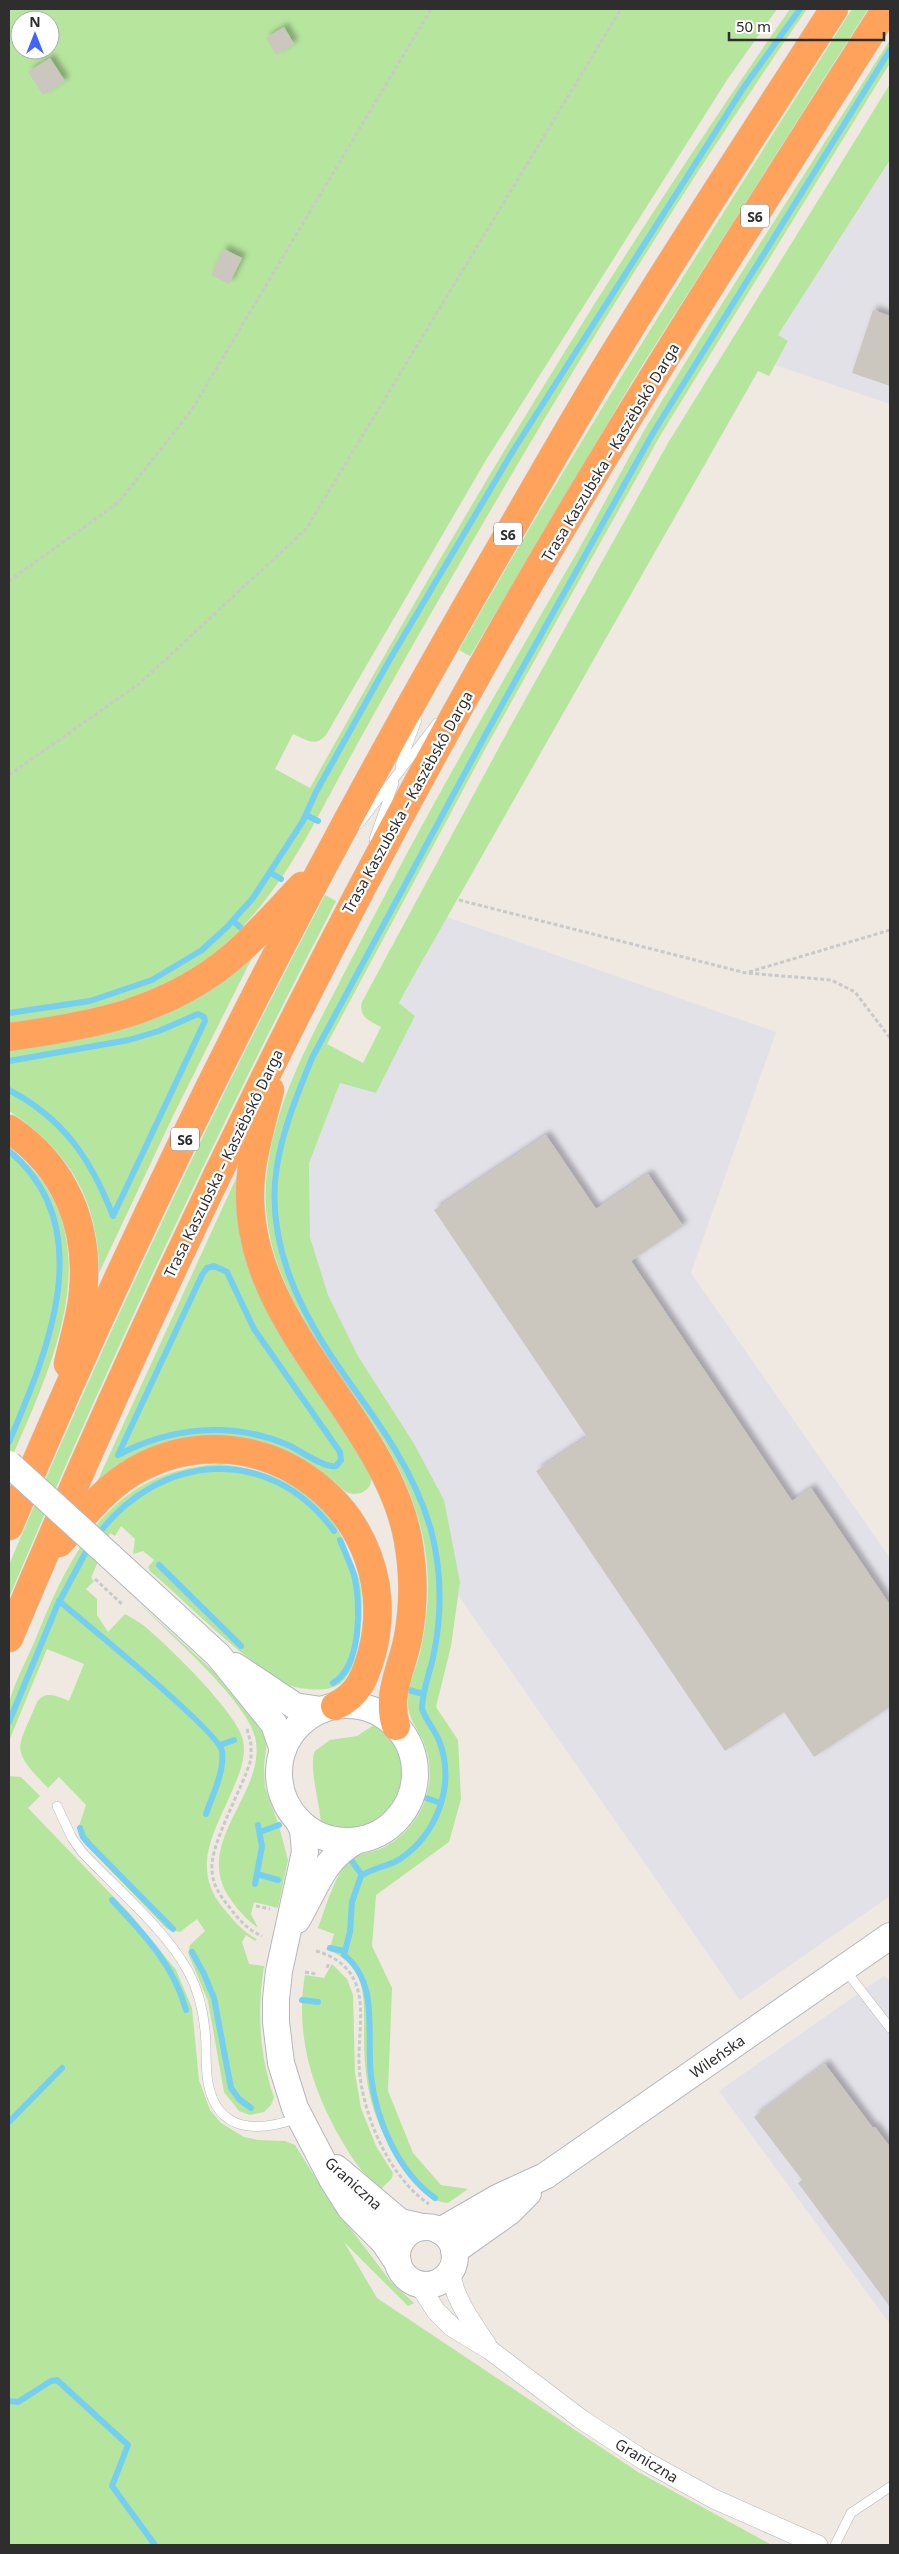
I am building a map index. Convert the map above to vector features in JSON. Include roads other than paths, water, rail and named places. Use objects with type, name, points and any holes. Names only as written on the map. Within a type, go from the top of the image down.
[{"type":"highway","name":"S6","points":[[9,1526],[56,1418],[192,1124],[324,864],[445,642],[617,348],[834,9]]},
{"type":"highway","name":"Trasa Kaszubska – Kaszëbskô Darga","points":[[9,1638],[166,1279],[350,908],[483,664],[656,371],[886,9]]},
{"type":"highway","points":[[9,1037],[107,1020],[156,1005],[177,995],[233,957],[324,864]]},
{"type":"highway","points":[[281,1044],[251,1176],[253,1230],[267,1283],[283,1316],[368,1442],[382,1468],[401,1512],[408,1539],[413,1591],[407,1640],[392,1700],[392,1714],[396,1726]]},
{"type":"highway","points":[[9,1129],[25,1139],[46,1160],[63,1184],[75,1210],[82,1239],[85,1270],[83,1296],[56,1418]]},
{"type":"highway","points":[[40,1564],[114,1486],[135,1471],[159,1459],[188,1451],[219,1448],[248,1452],[276,1461],[302,1474],[326,1492],[345,1513],[355,1528],[370,1562],[377,1592],[374,1646],[367,1670],[356,1692],[347,1701],[328,1708]]},
{"type":"main road","points":[[9,1464],[218,1655],[274,1724],[283,1750]]},
{"type":"main road","points":[[218,1655],[295,1706],[328,1708],[364,1707],[378,1713],[396,1726],[409,1744],[414,1758],[414,1786],[410,1799],[394,1823],[383,1832],[356,1841],[328,1838],[314,1833],[298,1820],[286,1802],[281,1790],[279,1776],[283,1750],[297,1727],[328,1708]]},
{"type":"main road","name":"Graniczna","points":[[298,1820],[303,1830],[305,1852],[278,1980],[276,2022],[283,2072],[300,2118],[332,2179],[351,2208],[384,2242],[398,2263]]},
{"type":"main road","name":"Graniczna","points":[[288,1936],[329,1860],[345,1846],[356,1841]]},
{"type":"main road","name":"Wileńska","points":[[440,2237],[499,2197],[544,2176],[890,1936]]},
{"type":"main road","name":"Graniczna","points":[[316,2148],[339,2172],[400,2222],[440,2237]]},
{"type":"main road","points":[[413,2230],[440,2237],[435,2283],[418,2283],[402,2272],[398,2263],[400,2244],[413,2230]]},
{"type":"street","name":"Graniczna","points":[[440,2237],[453,2291],[490,2350]]},
{"type":"street","name":"Graniczna","points":[[418,2283],[442,2318],[490,2350],[581,2419],[644,2460],[714,2499],[818,2545]]},
{"type":"lane","points":[[350,908],[445,642]]},
{"type":"lane","points":[[311,888],[483,664]]},
{"type":"lane","points":[[57,1806],[72,1838],[82,1852],[170,1944],[189,1972],[204,2018],[208,2086],[227,2118],[250,2127],[272,2127],[300,2118]]},
{"type":"lane","points":[[844,1969],[890,2028]]},
{"type":"lane","points":[[835,2545],[851,2512],[890,2487]]},
{"type":"waterway","points":[[9,1013],[90,1001],[152,980],[202,950],[227,927],[253,898],[303,821],[316,792],[389,661],[513,451],[744,87],[800,9]]},
{"type":"waterway","points":[[435,2198],[410,2174],[391,2144],[384,2127],[378,2110],[371,2076],[367,1995],[363,1980],[344,1955],[350,1932],[352,1902],[361,1876],[395,1862],[413,1849],[433,1823],[440,1808],[444,1792],[444,1759],[440,1743],[422,1709],[438,1626],[440,1594],[435,1546],[416,1489],[396,1451],[331,1356],[302,1305],[291,1279],[282,1252],[276,1224],[274,1195],[277,1166],[283,1138],[312,1058],[488,730],[653,433],[890,50]]},
{"type":"waterway","points":[[306,815],[318,821]]},
{"type":"waterway","points":[[271,873],[281,879]]},
{"type":"waterway","points":[[233,921],[241,928]]},
{"type":"waterway","points":[[9,1061],[129,1040],[159,1031],[198,1014],[204,1017],[205,1021],[113,1216]]},
{"type":"waterway","points":[[9,1090],[45,1114],[73,1143],[95,1176],[113,1216]]},
{"type":"waterway","points":[[9,1151],[37,1182],[53,1216],[59,1253],[58,1292],[50,1331],[38,1370],[9,1442]]},
{"type":"waterway","points":[[214,1266],[227,1272],[254,1329],[340,1452],[341,1460],[336,1466],[326,1465],[288,1445],[267,1437],[224,1430],[180,1433],[159,1438],[118,1455],[202,1275],[207,1268],[214,1266]]},
{"type":"waterway","points":[[97,1536],[122,1508],[151,1487],[182,1474],[215,1469],[247,1472],[279,1483],[308,1503],[334,1531]]},
{"type":"waterway","points":[[333,1683],[343,1675],[350,1663],[357,1633],[358,1617],[358,1601],[354,1575],[340,1540]]},
{"type":"waterway","points":[[9,1722],[57,1606],[89,1546]]},
{"type":"waterway","points":[[159,1565],[241,1646]]},
{"type":"waterway","points":[[59,1601],[175,1700],[215,1740],[222,1751],[222,1767],[206,1814]]},
{"type":"waterway","points":[[409,1690],[423,1694]]},
{"type":"waterway","points":[[220,1745],[234,1740]]},
{"type":"waterway","points":[[426,1798],[441,1803]]},
{"type":"waterway","points":[[255,1884],[262,1846],[258,1825]]},
{"type":"waterway","points":[[260,1832],[279,1825]]},
{"type":"waterway","points":[[80,1828],[83,1837],[90,1845],[173,1929]]},
{"type":"waterway","points":[[351,1860],[362,1875]]},
{"type":"waterway","points":[[257,1874],[278,1880]]},
{"type":"waterway","points":[[112,1900],[156,1950],[174,1978],[186,2010]]},
{"type":"waterway","points":[[330,1948],[344,1951]]},
{"type":"waterway","points":[[192,1952],[214,1998],[231,2088],[239,2099],[251,2108]]},
{"type":"waterway","points":[[302,2000],[318,2002]]},
{"type":"waterway","points":[[9,2122],[62,2068]]},
{"type":"waterway","points":[[9,2401],[18,2402],[51,2381],[57,2380],[128,2445],[112,2486],[155,2545]]}]
